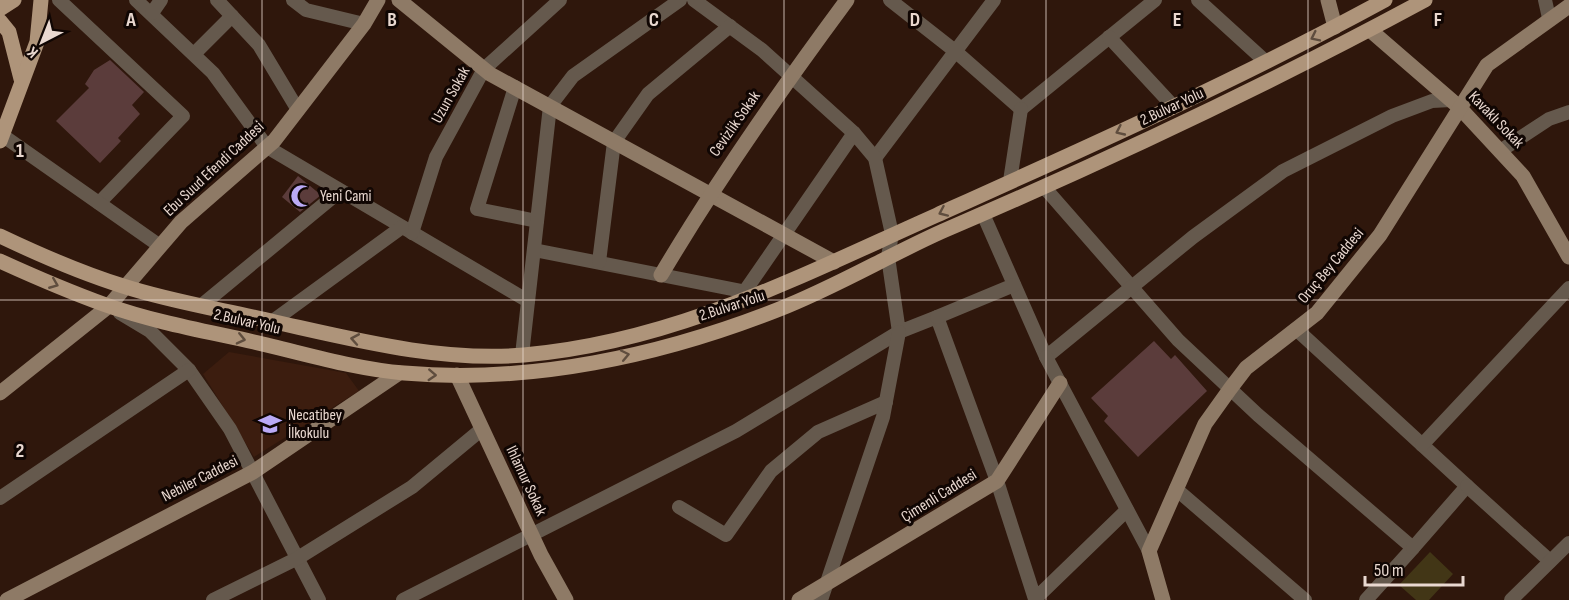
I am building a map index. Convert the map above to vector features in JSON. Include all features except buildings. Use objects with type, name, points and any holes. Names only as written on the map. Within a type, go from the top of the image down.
[{"type":"main road","points":[[0,9],[14,0]]},
{"type":"main road","points":[[1,138],[21,79],[37,42],[41,0]]},
{"type":"main road","name":"2.Bulvar Yolu","points":[[0,236],[47,258],[126,287],[341,337],[433,353],[522,355],[578,347],[666,329],[834,262],[1173,106],[1385,0]]},
{"type":"main road","name":"2.Bulvar Yolu","points":[[0,261],[109,306],[176,324],[399,373],[457,375],[530,373],[670,346],[778,310],[1255,88],[1425,0]]},
{"type":"main road","points":[[0,21],[9,32],[21,79]]},
{"type":"street","points":[[59,0],[183,116],[99,203]]},
{"type":"street","points":[[136,0],[213,73],[267,147],[528,301]]},
{"type":"street","points":[[152,13],[161,0]]},
{"type":"street","points":[[218,0],[259,45],[298,110]]},
{"type":"street","points":[[293,0],[306,10],[364,24]]},
{"type":"street","name":"Ebu Suud Efendi Caddesi","points":[[0,393],[109,306],[181,222],[267,147],[364,24],[378,0]]},
{"type":"street","points":[[399,0],[484,69],[834,262]]},
{"type":"street","points":[[522,355],[550,106],[573,76],[680,0]]},
{"type":"street","points":[[694,0],[791,76],[854,133],[875,158],[892,234],[888,257],[899,332],[886,402],[883,417],[823,594]]},
{"type":"street","name":"Cevizlik Sokak","points":[[661,275],[710,194],[791,76],[847,0]]},
{"type":"street","points":[[890,0],[955,51],[1021,109]]},
{"type":"street","points":[[875,158],[994,0]]},
{"type":"street","points":[[1010,182],[1021,109],[1155,0]]},
{"type":"street","points":[[1198,0],[1265,61]]},
{"type":"street","points":[[1328,0],[1335,27]]},
{"type":"street","points":[[1545,0],[1549,18]]},
{"type":"street","name":"Uzun Sokak","points":[[407,230],[436,157],[484,69],[555,2]]},
{"type":"street","name":"Oruç Bey Caddesi","points":[[1149,551],[1205,424],[1246,368],[1317,313],[1380,235],[1455,104],[1487,65],[1549,18],[1569,6]]},
{"type":"street","points":[[194,54],[232,16]]},
{"type":"street","points":[[599,262],[614,142],[648,94],[730,26]]},
{"type":"street","name":"Kavaklı Sokak","points":[[1370,30],[1455,104],[1523,176],[1568,255]]},
{"type":"street","points":[[1109,37],[1173,106]]},
{"type":"street","points":[[515,87],[477,209],[537,221]]},
{"type":"street","points":[[1046,357],[1193,237],[1283,171],[1392,116],[1432,101],[1455,104]]},
{"type":"street","points":[[1500,151],[1549,118],[1569,112]]},
{"type":"street","points":[[534,250],[752,293],[784,235],[854,133]]},
{"type":"street","points":[[1,138],[160,246]]},
{"type":"street","points":[[1044,187],[1178,340],[1230,389],[1413,548]]},
{"type":"street","points":[[202,305],[340,191]]},
{"type":"street","points":[[983,214],[1046,357],[1149,551],[1165,597]]},
{"type":"street","points":[[273,321],[407,230]]},
{"type":"street","points":[[403,600],[530,533],[736,431],[899,332],[1014,285]]},
{"type":"street","points":[[1422,445],[1569,288]]},
{"type":"street","points":[[109,306],[150,332],[189,370],[230,429],[319,600]]},
{"type":"street","points":[[937,317],[997,481],[1035,600],[1127,510]]},
{"type":"street","points":[[1296,329],[1550,561]]},
{"type":"street","points":[[0,498],[189,370]]},
{"type":"street","name":"Nebiler Caddesi","points":[[7,600],[253,472],[399,373]]},
{"type":"street","name":"Ihlamur Sokak","points":[[457,375],[530,533],[566,600]]},
{"type":"street","name":"Çimenli Caddesi","points":[[800,600],[823,594],[997,481],[1060,383]]},
{"type":"street","points":[[679,507],[726,535],[771,471],[818,432],[886,402]]},
{"type":"street","points":[[213,600],[298,558],[412,487],[483,429]]},
{"type":"street","points":[[1366,600],[1467,486]]},
{"type":"street","points":[[1176,489],[1305,600]]},
{"type":"street","points":[[1511,600],[1569,543]]},
{"type":"shaded area","name":"Necatibey İlkokulu","points":[[229,352],[346,373],[359,391],[254,457],[203,374]]},
{"type":"shaded area","points":[[1430,552],[1453,574],[1429,600],[1416,600],[1399,585]]},
{"type":"place","name":"Yeni Cami","points":[[302,196]]},
{"type":"place","name":"Necatibey İlkokulu","points":[[270,424]]}]
